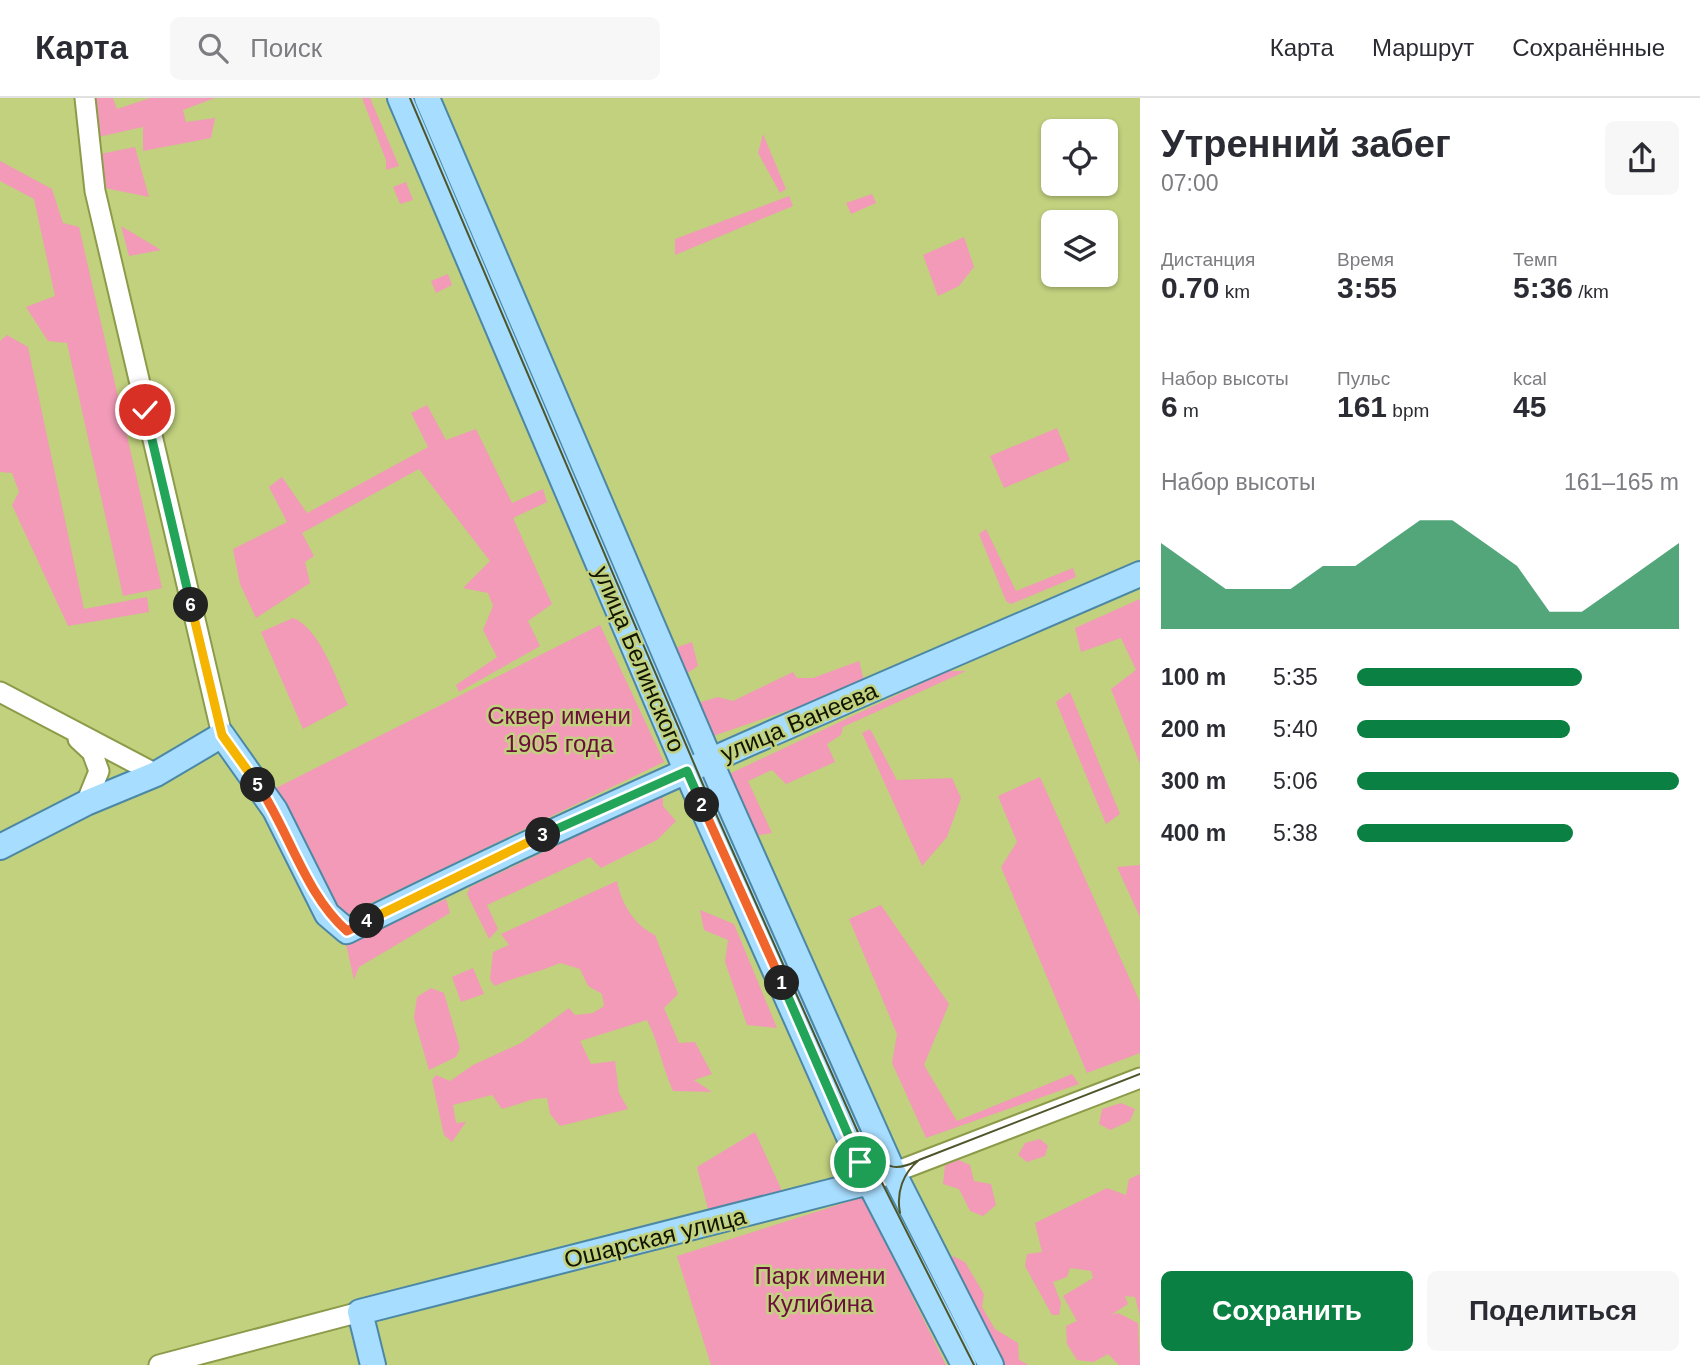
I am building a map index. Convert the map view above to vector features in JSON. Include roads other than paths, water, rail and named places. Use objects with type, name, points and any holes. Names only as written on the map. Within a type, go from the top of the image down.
[{"type":"main road","name":"улица Белинского","points":[[400,98],[687,771],[869,1182],[964,1365]]},
{"type":"main road","name":"улица Белинского","points":[[427,98],[710,760],[894,1174],[991,1365]]},
{"type":"main road","name":"улица Ванеева","points":[[222,735],[275,810],[327,914],[347,931],[511,849],[1140,574]]},
{"type":"main road","points":[[0,847],[86,803],[156,775],[222,735]]},
{"type":"main road","name":"Ошарская улица","points":[[360,1312],[869,1182]]},
{"type":"main road","points":[[360,1312],[373,1365]]},
{"type":"street","points":[[85,98],[95,191],[222,735]]},
{"type":"street","points":[[0,692],[156,775]]},
{"type":"street","points":[[70,731],[92,752],[99,771],[86,803]]},
{"type":"street","name":"Ошарская улица","points":[[869,1182],[1140,1078]]},
{"type":"street","name":"Ошарская улица","points":[[159,1365],[360,1312]]},
{"type":"tram line","points":[[410,98],[704,787],[869,1157],[974,1365]]},
{"type":"tram line","points":[[900,1213],[902,1184],[919,1160],[1140,1074]]},
{"type":"tram line","points":[[873,1152],[882,1162],[893,1167],[917,1161]]},
{"type":"park label","name":"Сквер имени 1905 года","points":[[559,730]]},
{"type":"park label","name":"Парк имени Кулибина","points":[[820,1290]]}]
